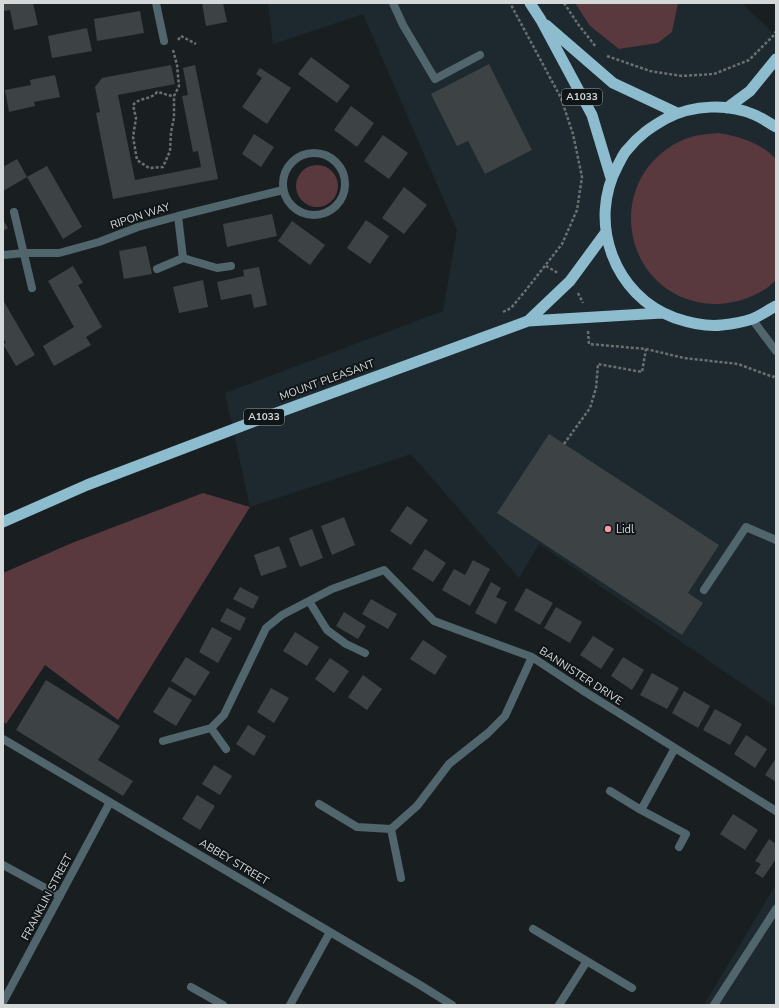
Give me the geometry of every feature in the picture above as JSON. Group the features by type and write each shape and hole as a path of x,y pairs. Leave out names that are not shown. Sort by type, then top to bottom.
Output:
{"highway":[{"name":"A1033","path":"530,3 541,20 592,115 611,178"},
{"name":"A1033","path":"541,20 613,83 677,113"},
{"path":"727,108 750,91 776,59"},
{"name":"A1033","path":"776,127 755,115 727,108 701,107 677,113 649,128 626,150 611,178 605,205 606,232 616,265 635,292 662,313 691,323 722,326 752,319 776,306"},
{"name":"A1033","path":"528,321 570,281 606,232"},
{"name":"A1033","path":"528,321 587,316 662,313"},
{"name":"MOUNT PLEASANT","path":"3,522 102,479 263,418 528,321"}],"street":[{"path":"156,3 164,41"},
{"path":"393,3 403,25 435,79 480,55"},
{"path":"311,153 321,154 331,158 339,165 344,174 346,184 344,194 339,203 332,210 322,215 312,216 293,208 287,200 283,190 283,180 286,170 292,162 301,156 311,153"},
{"name":"RIPON WAY","path":"3,255 24,253 59,253 99,242 138,227 283,190"},
{"path":"14,212 32,288"},
{"path":"178,216 183,258"},
{"path":"157,269 183,258 217,268 231,266"},
{"path":"752,319 776,351"},
{"path":"704,590 746,527 776,540"},
{"name":"BANNISTER DRIVE","path":"164,742 210,728 224,715 266,628 282,615 332,589 384,570 434,621 532,657 776,811"},
{"path":"309,601 327,630 346,644 365,653"},
{"path":"318,804 357,827 391,829 417,806 449,764 488,733 505,716 532,657"},
{"path":"210,728 226,750"},
{"name":"ABBEY STREET","path":"3,739 452,1005"},
{"path":"642,810 675,748"},
{"path":"610,791 686,834 679,847"},
{"name":"FRANKLIN STREET","path":"3,1002 110,802"},
{"path":"391,829 401,878"},
{"path":"3,866 60,896"},
{"path":"714,1005 776,909"},
{"path":"533,929 632,988"},
{"path":"290,1005 330,932"},
{"path":"560,1005 587,961"},
{"path":"191,987 223,1005"}],"path":[{"path":"497,316 511,308 562,244 577,210 582,177 573,134 561,98 510,3"},
{"path":"564,3 578,24 598,49"},
{"path":"603,55 650,71 682,76 714,74 749,60 774,35 776,31"},
{"path":"177,42 181,36 196,44"},
{"path":"173,49 178,65 178,86 174,96 174,118 170,132 170,150 163,167 149,168 137,160 133,137 136,118 133,105 137,101 154,96 157,92 168,96 174,96"},
{"path":"546,266 570,281 581,297 587,316 589,344 646,349 684,358 738,364 773,377 776,374"},
{"path":"564,444 590,408 596,388 598,364 642,372 646,349"}],"shaded area":[{"path":"268,3 575,3 590,26 619,49 658,43 672,32 678,4 742,3 776,36 776,159 772,155 774,282 776,280 776,707 539,544 519,578 411,454 250,507 225,393 443,311 457,230 363,14 273,44"},
{"path":"575,3 686,3 678,4 672,32 658,43 619,49 590,26"},
{"path":"718,133 749,141 770,153 776,159 776,280 763,291 755,295 730,303 713,304 682,297 657,281 641,259 632,233 632,206 640,179 658,156 685,139"},
{"path":"313,165 321,165 329,168 335,174 338,186 335,198 329,204 321,207 313,207 305,204 299,198 296,190 296,182 299,174 305,168"},
{"path":"203,493 250,507 118,720 45,665 6,724 3,721 3,573 72,543"},
{"path":"776,884 776,1005 704,1005"}],"building":[{"path":"3,3 33,3 38,25 14,30 10,10 3,11"},
{"path":"202,3 223,3 227,22 206,26"},
{"path":"140,11 144,33 97,41 94,19"},
{"path":"87,28 92,51 52,58 48,36"},
{"path":"311,57 350,86 337,103 298,74"},
{"path":"489,64 532,150 485,174 468,141 457,146 431,94"},
{"path":"171,65 175,84 118,95 135,180 201,167 198,151 193,152 182,96 188,95 183,68 195,65 218,179 113,199 96,113 100,112 95,87 102,78"},
{"path":"260,68 291,88 267,124 242,107 262,78 256,74"},
{"path":"55,75 60,97 34,102 35,106 9,112 5,90 31,85 30,80"},
{"path":"351,106 374,123 357,147 334,130"},
{"path":"254,134 274,147 261,167 242,154"},
{"path":"383,135 408,153 389,179 364,161"},
{"path":"17,159 27,177 3,191 3,167"},
{"path":"47,166 82,227 63,239 27,177"},
{"path":"404,187 427,205 404,234 382,218"},
{"path":"272,214 277,236 227,247 223,224"},
{"path":"3,220 8,228 3,231"},
{"path":"366,220 389,236 370,264 347,248"},
{"path":"292,221 325,245 310,265 278,241"},
{"path":"146,246 152,274 124,279 119,251"},
{"path":"73,266 83,283 78,285 102,327 86,337 91,345 54,366 43,346 74,327 48,281"},
{"path":"259,267 267,305 254,308 251,294 221,300 217,282 244,276 243,270"},
{"path":"203,280 208,307 179,313 173,287"},
{"path":"3,300 35,355 16,366 3,344 6,343 3,338"},
{"name":"Lidl","path":"549,434 719,545 688,593 703,603 682,635 497,513"},
{"path":"407,506 428,520 411,545 390,531"},
{"path":"344,517 355,545 332,555 321,526"},
{"path":"312,529 323,558 300,567 289,538"},
{"path":"279,546 287,567 261,576 254,555"},
{"path":"425,549 446,563 433,582 412,569"},
{"path":"473,560 490,569 470,606 442,590 454,569 465,575"},
{"path":"491,582 501,588 496,597 507,602 496,624 475,613"},
{"path":"240,587 259,597 253,609 233,599"},
{"path":"526,588 553,603 540,625 514,610"},
{"path":"371,599 397,614 388,629 362,614"},
{"path":"556,607 582,622 570,643 544,628"},
{"path":"227,608 246,618 240,631 220,621"},
{"path":"344,612 366,626 358,639 336,626"},
{"path":"212,627 232,638 218,663 199,652"},
{"path":"295,632 319,647 307,666 283,651"},
{"path":"593,636 614,649 601,669 580,655"},
{"path":"423,640 447,656 435,675 410,659"},
{"path":"186,657 210,672 195,696 171,681"},
{"path":"623,657 644,670 632,690 611,676"},
{"path":"330,658 349,671 334,693 315,679"},
{"path":"652,673 679,688 667,709 640,695"},
{"path":"363,675 382,689 367,710 348,697"},
{"path":"46,680 120,726 98,760 133,781 123,796 16,730"},
{"path":"169,687 192,700 176,726 153,712"},
{"path":"271,688 289,698 274,723 257,712"},
{"path":"684,691 710,706 698,728 672,713"},
{"path":"715,709 742,724 730,745 703,730"},
{"path":"248,725 266,736 254,756 236,744"},
{"path":"746,735 767,749 755,768 734,754"},
{"path":"776,758 776,782 765,775"},
{"path":"214,765 232,776 220,795 202,784"},
{"path":"197,795 215,806 200,830 182,819"},
{"path":"733,814 758,830 745,850 720,834"},
{"path":"769,839 776,844 776,859 763,878 755,873 761,864 755,861"}],"place":[{"name":"Lidl","path":"608,529"}]}
